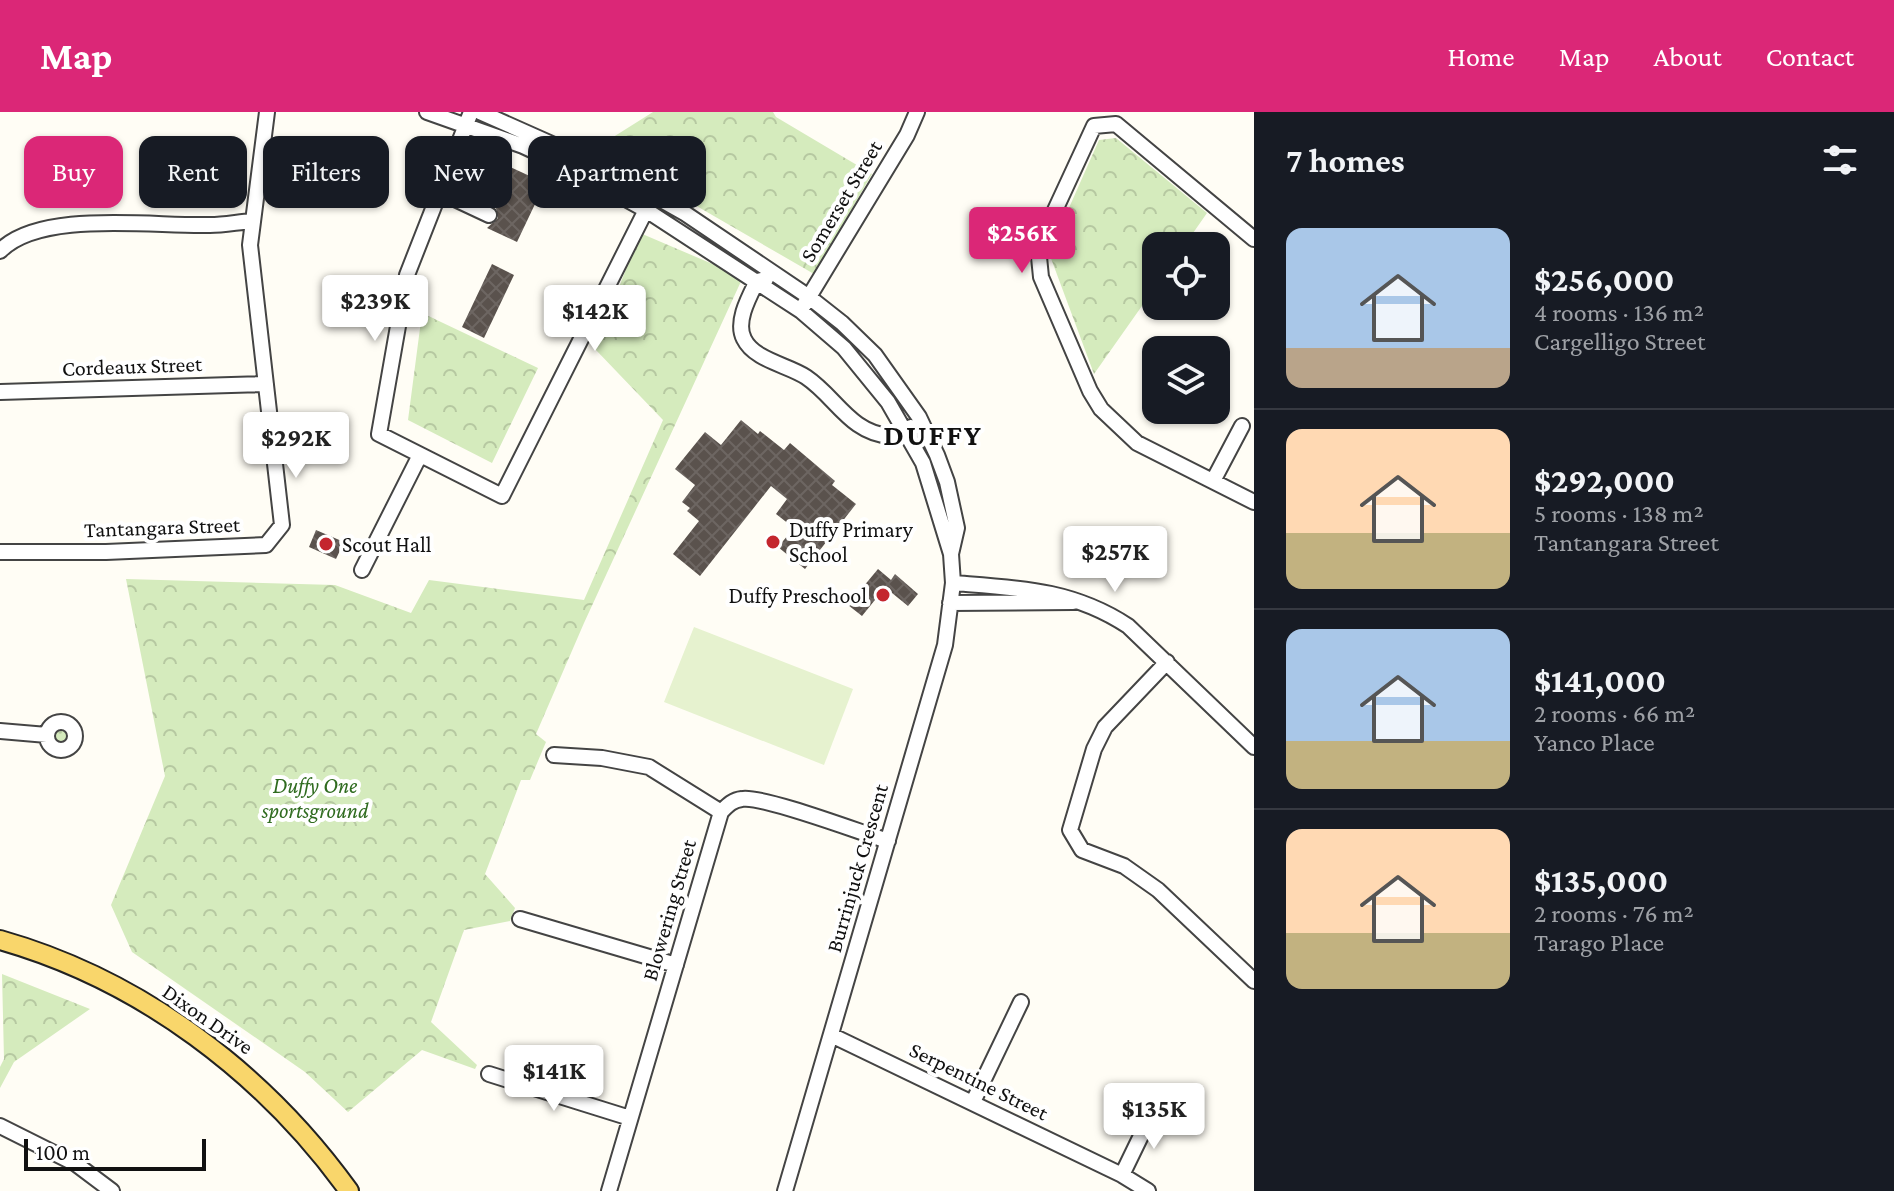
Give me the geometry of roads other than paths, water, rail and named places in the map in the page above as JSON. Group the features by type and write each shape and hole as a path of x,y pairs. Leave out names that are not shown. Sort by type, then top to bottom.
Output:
{"main road":[{"name":"Dixon Drive","path":"0,940 52,957 94,977 152,1007 197,1037 271,1099 305,1135 349,1191"}],"street":[{"name":"Tantangara Street","path":"0,552 106,552 266,545 282,525 250,245 267,112"},
{"name":"Burrinjuck Crescent","path":"427,112 468,119 564,165 646,210 801,311 844,348 888,402 923,463 951,554 953,583 945,645 785,1191"},
{"name":"Burrinjuck Crescent","path":"480,112 536,136"},
{"name":"Somerset Street","path":"801,311 907,135 917,112"},
{"path":"1254,239 1116,124 1094,126 1038,247 1041,277 1090,391 1101,409 1137,443 1254,502"},
{"path":"434,208 407,275 379,434 502,496 646,210"},
{"path":"474,208 489,215"},
{"name":"Burrinjuck Crescent","path":"677,208 809,297 875,355 919,417 937,455 947,482 957,528 951,554"},
{"path":"0,251 31,232 72,224 209,225 252,221"},
{"path":"778,275 757,281 742,318 742,337 751,349 810,380 855,424 874,434 897,436 906,433 919,417"},
{"name":"Cordeaux Street","path":"0,392 266,384"},
{"path":"1213,481 1242,426"},
{"path":"362,570 420,455"},
{"path":"953,583 1050,592 1106,611 1128,626 1254,745"},
{"path":"950,603 1082,602"},
{"path":"1167,662 1105,727 1094,749 1070,830 1082,850 1124,866 1158,890 1254,981"},
{"path":"0,731 47,735"},
{"path":"554,755 602,758 649,767 721,812 731,802 745,798 888,841"},
{"name":"Blowering Street","path":"609,1191 721,812"},
{"path":"520,919 676,965"},
{"path":"973,1102 1021,1002"},
{"name":"Serpentine Street","path":"831,1035 1122,1175 1148,1191"},
{"path":"489,1074 630,1118"},
{"path":"1122,1175 1153,1111"},
{"path":"0,1126 76,1164 112,1191"}],"place":[{"name":"Duffy Primary School","path":"773,542"},
{"name":"Scout Hall","path":"326,544"},
{"name":"Duffy Preschool","path":"883,595"}],"district":[{"name":"DUFFY","path":"933,434"}],"park label":[{"name":"Duffy One sportsground","path":"315,798"}]}
